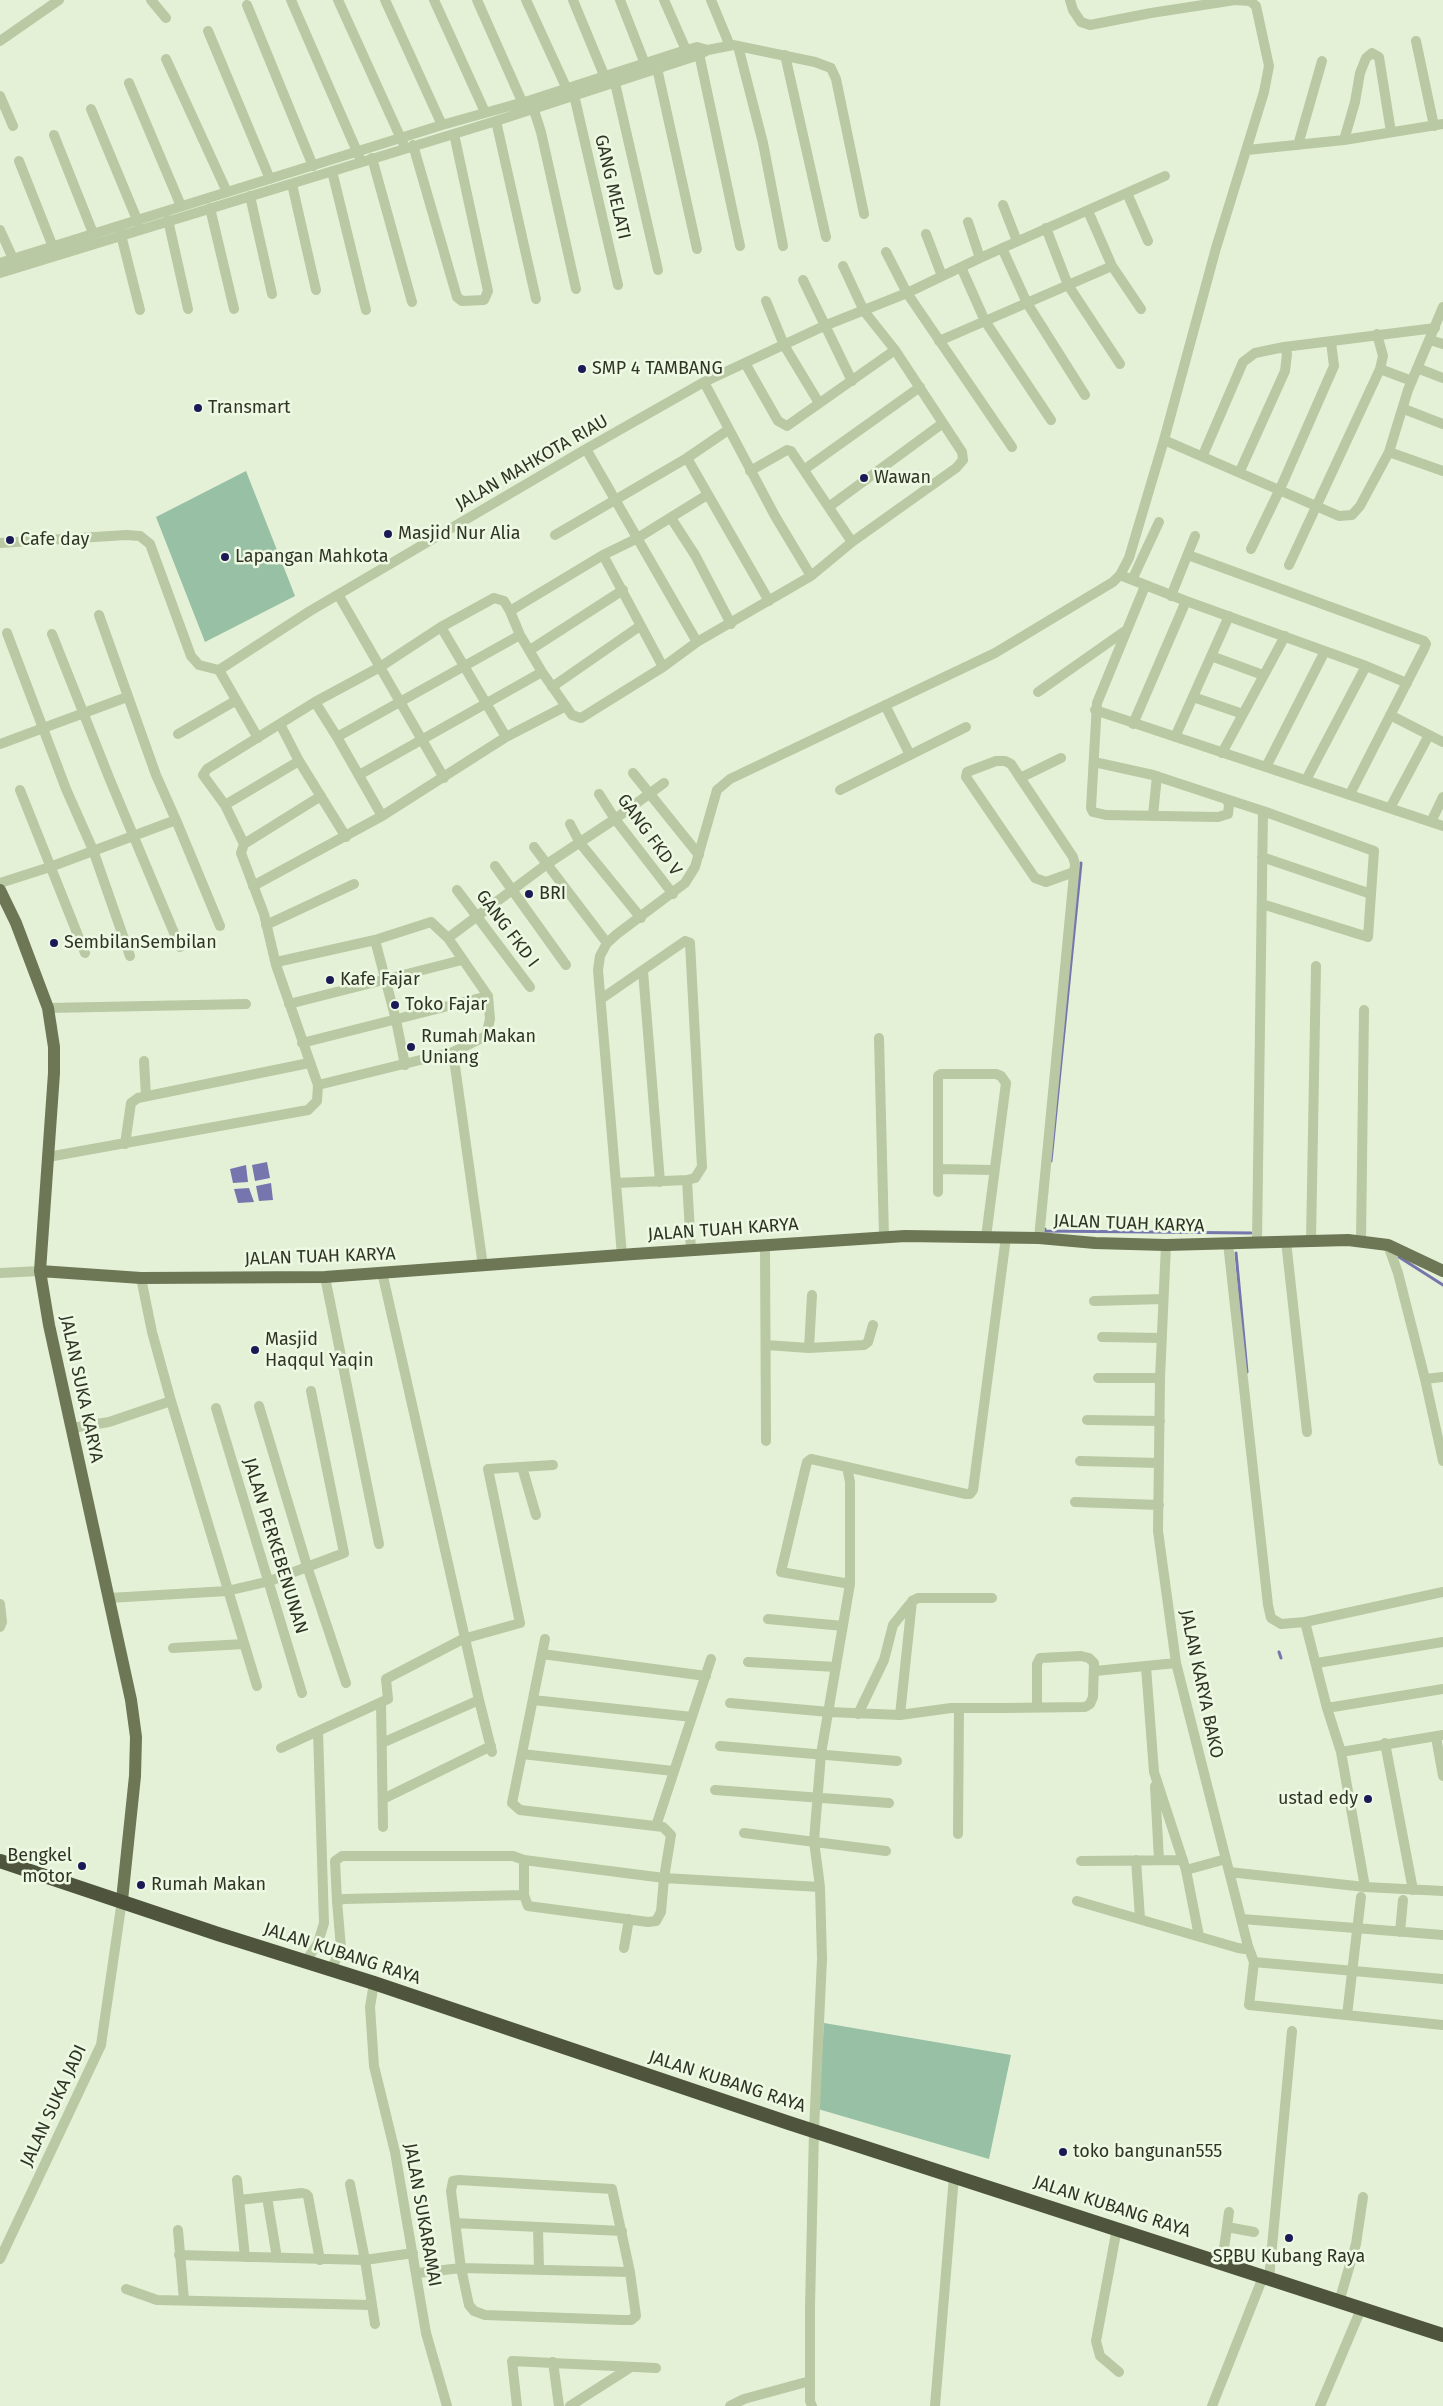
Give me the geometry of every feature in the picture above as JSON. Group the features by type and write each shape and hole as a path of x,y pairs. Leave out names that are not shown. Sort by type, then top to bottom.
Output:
{"highway":[{"name":"JALAN KUBANG RAYA","path":"0,1861 332,1968 814,2130 1443,2335"}],"main road":[{"name":"JALAN SUKA KARYA","path":"0,890 22,940 48,1008 54,1047 54,1072 40,1271 49,1325 131,1700 136,1737 132,1814 122,1900"},
{"name":"JALAN TUAH KARYA","path":"40,1271 141,1278 325,1277 884,1237 1006,1237 1095,1243 1166,1245 1286,1241 1361,1242 1388,1245 1443,1271"}],"street":[{"path":"0,41 59,0"},
{"path":"151,0 166,18"},
{"path":"291,0 358,151 360,162"},
{"path":"338,0 406,144 457,297 462,301 484,300 488,291 454,134"},
{"path":"385,0 442,125"},
{"path":"434,0 485,112"},
{"path":"477,0 541,132 576,289"},
{"path":"526,0 566,87"},
{"path":"573,0 604,75"},
{"path":"620,0 650,67 697,249"},
{"path":"664,0 686,50"},
{"path":"712,0 734,46 762,144 784,246"},
{"path":"622,1255 600,999 598,970 600,956 607,943 685,884 695,867 717,790 730,779 995,653 1084,601 1120,575 1129,558 1164,440 1216,248 1264,92 1269,66 1256,6 1250,1 1235,0 1090,25 1081,22 1073,10 1070,0"},
{"path":"247,5 314,166"},
{"path":"208,31 270,179"},
{"path":"1247,150 1344,140 1439,125 1416,41"},
{"path":"0,263 15,263 162,219 210,208 292,184 372,158 406,144 442,125 485,112 574,95 615,83 686,50 698,51 734,46 785,55 815,62 830,68 836,79 864,214"},
{"path":"0,273 15,263 93,233 120,231 138,222 162,219 181,206 358,151 454,134 496,121 566,87 604,75 650,67 698,51"},
{"path":"698,51 740,246"},
{"path":"1344,140 1356,102 1360,73 1366,58 1372,53 1379,57 1392,132"},
{"path":"785,55 826,237"},
{"path":"166,59 227,192"},
{"path":"1298,145 1322,61"},
{"path":"129,83 181,206"},
{"path":"615,83 658,270"},
{"name":"GANG MELATI","path":"574,95 618,285"},
{"path":"0,96 13,126"},
{"path":"91,109 138,222"},
{"path":"496,121 536,299"},
{"path":"54,135 93,233"},
{"path":"372,158 412,302"},
{"path":"19,161 53,247"},
{"path":"332,171 366,310"},
{"name":"JALAN MAHKOTA RIAU","path":"219,670 310,611 704,382 824,326 907,293 1017,241 1165,176"},
{"path":"292,184 316,290"},
{"path":"1128,193 1148,241"},
{"path":"250,196 272,294"},
{"path":"1003,205 1017,241"},
{"path":"210,208 234,308"},
{"path":"1088,211 1112,266 1141,309"},
{"path":"162,219 188,309"},
{"path":"968,222 980,258"},
{"path":"1046,228 1068,285 1120,364"},
{"path":"0,230 15,263"},
{"path":"120,231 140,310"},
{"path":"926,234 942,276"},
{"path":"1002,248 1027,303 1085,394"},
{"path":"886,252 907,293 1012,448"},
{"path":"244,844 225,805 203,775 204,772 314,702 380,667 494,598 504,602 510,611 520,636 572,715 582,718 663,667 697,642 811,576 852,542 956,468 963,460 962,452 895,350 864,311 843,266"},
{"path":"939,341 1112,266"},
{"path":"961,267 985,321 1052,420"},
{"path":"803,280 852,381"},
{"path":"766,301 784,345 819,403"},
{"path":"1164,440 1240,471 1339,516 1352,515 1360,506 1390,452 1412,381 1443,307"},
{"path":"1203,455 1243,362 1255,353 1284,346 1331,342 1377,334 1435,328"},
{"path":"1289,565 1380,370 1383,356 1377,334"},
{"path":"1430,340 1443,344"},
{"path":"1251,548 1280,489 1334,366 1331,342"},
{"path":"1240,471 1285,371 1287,354 1284,346"},
{"path":"745,363 783,425 787,426 895,350"},
{"path":"1417,368 1443,378"},
{"path":"1380,370 1412,381"},
{"path":"704,382 750,471 811,576"},
{"path":"804,469 920,387"},
{"path":"1404,409 1443,424"},
{"path":"830,506 943,422"},
{"path":"555,535 686,458 728,430"},
{"path":"586,449 636,539 697,642"},
{"path":"750,471 787,450 791,451 830,506 852,542"},
{"path":"1390,452 1443,471"},
{"path":"686,458 706,496 769,601"},
{"path":"510,611 603,555 636,539 706,496"},
{"path":"671,518 694,555 731,624"},
{"path":"1132,580 1159,522"},
{"path":"0,543 126,535 140,536 150,544 191,656 199,665 219,670 258,738"},
{"path":"1172,596 1195,536"},
{"path":"1188,554 1424,641 1426,644 1424,649 1350,794"},
{"path":"603,555 663,667"},
{"path":"1120,575 1172,596 1325,650 1407,683"},
{"path":"1145,586 1099,695 1095,710 1094,762 1090,803 1093,812 1106,815 1223,817 1228,814 1229,804 1226,799"},
{"path":"530,650 623,590"},
{"path":"338,596 444,778"},
{"path":"1134,724 1186,601"},
{"path":"100,615 156,775 220,926"},
{"path":"1175,737 1229,616"},
{"path":"552,687 640,626"},
{"path":"442,628 463,668 506,737"},
{"path":"1038,692 1126,630"},
{"path":"7,633 92,850 130,956"},
{"path":"52,634 180,947"},
{"path":"337,736 520,636"},
{"path":"1222,753 1285,636"},
{"path":"1266,767 1325,650"},
{"path":"1211,656 1263,675"},
{"path":"1306,780 1366,666"},
{"path":"360,775 542,672"},
{"path":"0,744 127,696"},
{"path":"1193,697 1243,714"},
{"path":"178,734 236,701"},
{"path":"314,702 337,736 382,816"},
{"path":"886,705 910,756"},
{"path":"253,886 346,837 444,778 506,737 566,706"},
{"path":"1095,710 1443,826"},
{"path":"1390,715 1443,742"},
{"path":"280,724 299,761 346,837"},
{"path":"840,790 966,727"},
{"path":"1390,808 1429,735"},
{"path":"1020,778 1061,758"},
{"path":"225,805 299,761"},
{"path":"1039,1238 1074,872 1073,857 1011,764 1005,761 996,761 967,772 966,777 1035,878 1046,882 1074,872"},
{"path":"1094,762 1157,776 1373,849 1368,937 1262,904"},
{"path":"634,773 699,855"},
{"path":"1154,816 1157,776"},
{"path":"448,938 547,864 664,784"},
{"path":"20,790 85,952"},
{"name":"GANG FKD V","path":"599,794 615,819 673,894"},
{"path":"48,1157 308,1110 317,1100 318,1085 276,965 266,925 241,853 244,844 321,796"},
{"path":"1431,822 1443,798"},
{"path":"1257,1242 1263,811"},
{"path":"0,883 134,837 176,820"},
{"path":"570,824 580,843 641,918"},
{"path":"534,847 607,943"},
{"path":"1262,857 1371,894"},
{"path":"495,866 511,891 566,965"},
{"path":"266,925 354,884"},
{"name":"GANG FKD I","path":"457,890 530,987"},
{"path":"276,965 281,961 375,940 431,922 448,938 488,996 490,1019 486,1036 453,1052 318,1085"},
{"path":"375,940 396,1020 405,1065"},
{"path":"600,999 685,941 690,943 702,1167 695,1178 687,1180 616,1183"},
{"path":"289,1004 462,960"},
{"path":"1311,1241 1316,966"},
{"path":"643,971 660,1182"},
{"path":"302,1043 488,996"},
{"path":"48,1008 246,1004"},
{"path":"1361,1242 1364,1010"},
{"path":"879,1038 884,1237"},
{"path":"453,1052 483,1266"},
{"path":"144,1061 146,1096"},
{"path":"125,1144 131,1103 138,1098 309,1062"},
{"path":"938,1192 938,1076 941,1074 996,1074 1005,1079 1006,1083 986,1237"},
{"path":"938,1169 994,1170"},
{"path":"687,1180 691,1250"},
{"path":"850,1584 781,1572 807,1462 811,1459 847,1466 966,1494 970,1494 974,1490 1006,1237"},
{"path":"1286,1241 1307,1432"},
{"path":"1228,1243 1271,1618 1281,1624 1305,1622 1443,1592"},
{"path":"765,1245 766,1441"},
{"name":"JALAN KARYA BAKO","path":"1166,1245 1160,1378 1158,1531 1176,1663 1248,1946 1254,1962"},
{"path":"1388,1245 1398,1273 1440,1431 1443,1461"},
{"name":"JALAN TUAH KARYA","path":"0,1273 40,1271"},
{"path":"382,1272 463,1639 492,1749 383,1799"},
{"path":"325,1277 379,1544"},
{"path":"141,1278 152,1332 171,1401 257,1686"},
{"path":"810,1348 812,1295"},
{"path":"1094,1301 1163,1300"},
{"path":"766,1345 810,1348 864,1345 868,1342 873,1326"},
{"path":"1102,1337 1162,1338"},
{"path":"1425,1379 1443,1377"},
{"path":"1098,1378 1160,1378"},
{"path":"109,1598 227,1591 270,1581 344,1553 311,1391"},
{"path":"72,1428 108,1422 171,1401"},
{"path":"260,1406 307,1566 346,1684"},
{"name":"JALAN PERKEBENUNAN","path":"216,1408 270,1581 302,1693"},
{"path":"1087,1420 1160,1421"},
{"path":"1080,1462 1158,1464"},
{"path":"280,1748 388,1699 386,1679 463,1639 520,1623 488,1469 553,1465"},
{"path":"812,2406 810,2381 814,2130 822,1959 820,1887 814,1841 821,1754 850,1584 850,1482 847,1466"},
{"path":"522,1467 536,1515"},
{"path":"1075,1502 1159,1505"},
{"path":"858,1714 884,1660 893,1625 914,1599 992,1598"},
{"path":"0,1604 2,1622 0,1627"},
{"path":"900,1715 910,1604"},
{"path":"768,1619 843,1626"},
{"path":"1305,1622 1327,1708 1341,1752 1363,1892 1347,2015"},
{"path":"524,1860 524,1895 528,1906 656,1921 660,1912 671,1835 663,1827 515,1808 511,1799 546,1639"},
{"path":"1317,1663 1443,1642"},
{"path":"173,1648 244,1644"},
{"path":"542,1654 706,1676"},
{"path":"730,1704 858,1714 900,1715 958,1708 1037,1708 1088,1706 1093,1697 1094,1663 1088,1658 1071,1656 1040,1658 1036,1664 1037,1708"},
{"path":"656,1826 711,1659"},
{"path":"748,1662 836,1667"},
{"path":"1095,1671 1176,1663"},
{"path":"1146,1667 1159,1860"},
{"path":"1327,1708 1443,1689"},
{"path":"382,1743 479,1700"},
{"path":"533,1700 692,1717"},
{"path":"381,1702 383,1827"},
{"path":"958,1708 958,1834"},
{"path":"306,1961 318,1943 324,1923 318,1731"},
{"path":"1341,1752 1385,1743 1440,1736 1443,1776"},
{"path":"1385,1743 1414,1890"},
{"path":"720,1746 897,1761"},
{"path":"522,1754 674,1771"},
{"path":"1154,1772 1184,1865 1199,1936"},
{"path":"715,1790 818,1796 890,1803"},
{"path":"744,1833 886,1851"},
{"path":"332,1968 341,1948 335,1861 342,1856 513,1856 524,1860 664,1878 820,1887"},
{"path":"1081,1861 1159,1860 1184,1865 1226,1859"},
{"path":"1136,1860 1140,1918"},
{"path":"1229,1872 1363,1892 1443,1891"},
{"path":"337,1901 344,1899 524,1895"},
{"name":"JALAN SUKA JADI","path":"0,2259 5,2238 101,2045 122,1900"},
{"path":"1400,1932 1403,1900"},
{"path":"1077,1901 1238,1948 1245,1949 1248,1946"},
{"path":"624,1948 628,1919"},
{"path":"1242,1919 1443,1934"},
{"path":"1443,1979 1254,1962 1249,2005 1443,2025"},
{"name":"JALAN SUKARAMAI","path":"374,1982 370,2007 374,2066 395,2152 418,2273 426,2333 447,2406"},
{"path":"1212,2406 1266,2278 1292,2031"},
{"path":"935,2406 954,2176"},
{"path":"237,2180 245,2257"},
{"path":"453,2181 612,2189 622,2231 636,2316 631,2320 484,2315 474,2311 469,2305 461,2268 455,2223 451,2191 453,2181"},
{"path":"350,2184 365,2260 374,2324"},
{"path":"239,2200 302,2193 308,2196 320,2260"},
{"path":"267,2197 277,2258"},
{"path":"1339,2302 1356,2244 1363,2197"},
{"path":"1222,2263 1229,2212"},
{"path":"455,2223 622,2231"},
{"path":"538,2227 538,2270"},
{"path":"1227,2227 1254,2232"},
{"path":"1117,2228 1096,2341 1100,2356 1119,2372"},
{"path":"178,2230 184,2300"},
{"path":"179,2255 365,2260 413,2253"},
{"path":"418,2273 461,2268 630,2272"},
{"path":"126,2289 157,2300 372,2305"},
{"path":"1320,2406 1361,2309"},
{"path":"516,2406 512,2361 656,2368"},
{"path":"553,2362 559,2406"},
{"path":"570,2406 630,2367"},
{"path":"730,2406 744,2399 810,2381"}],"green space":[{"name":"Lapangan Mahkota","path":"246,471 295,596 205,642 156,517"},
{"path":"824,2023 1011,2055 989,2159 818,2109"}],"water":[{"path":"267,1162 270,1178 255,1181 252,1165"},
{"path":"246,1165 248,1182 233,1183 230,1169"},
{"path":"271,1183 273,1200 259,1201 256,1186"},
{"path":"249,1188 254,1202 238,1203 234,1189"}],"waterway":[{"path":"1051,1161 1081,863"},
{"path":"1045,1229 1044,1231 1251,1233"},
{"path":"1236,1253 1247,1372"},
{"path":"1399,1257 1443,1285"},
{"path":"1279,1652 1281,1658"}],"place":[{"name":"SMP 4 TAMBANG","path":"582,369"},
{"name":"Transmart","path":"198,408"},
{"name":"Wawan","path":"864,478"},
{"name":"Masjid Nur Alia","path":"388,534"},
{"name":"Cafe day","path":"10,540"},
{"name":"Lapangan Mahkota","path":"225,557"},
{"name":"BRI","path":"529,894"},
{"name":"SembilanSembilan","path":"54,943"},
{"name":"Kafe Fajar","path":"330,980"},
{"name":"Toko Fajar","path":"395,1005"},
{"name":"Rumah Makan Uniang","path":"411,1047"},
{"name":"Masjid Haqqul Yaqin","path":"255,1350"},
{"name":"ustad edy","path":"1368,1799"},
{"name":"Bengkel motor","path":"82,1866"},
{"name":"Rumah Makan","path":"141,1885"},
{"name":"toko bangunan555","path":"1063,2152"},
{"name":"SPBU Kubang Raya","path":"1289,2238"}]}
